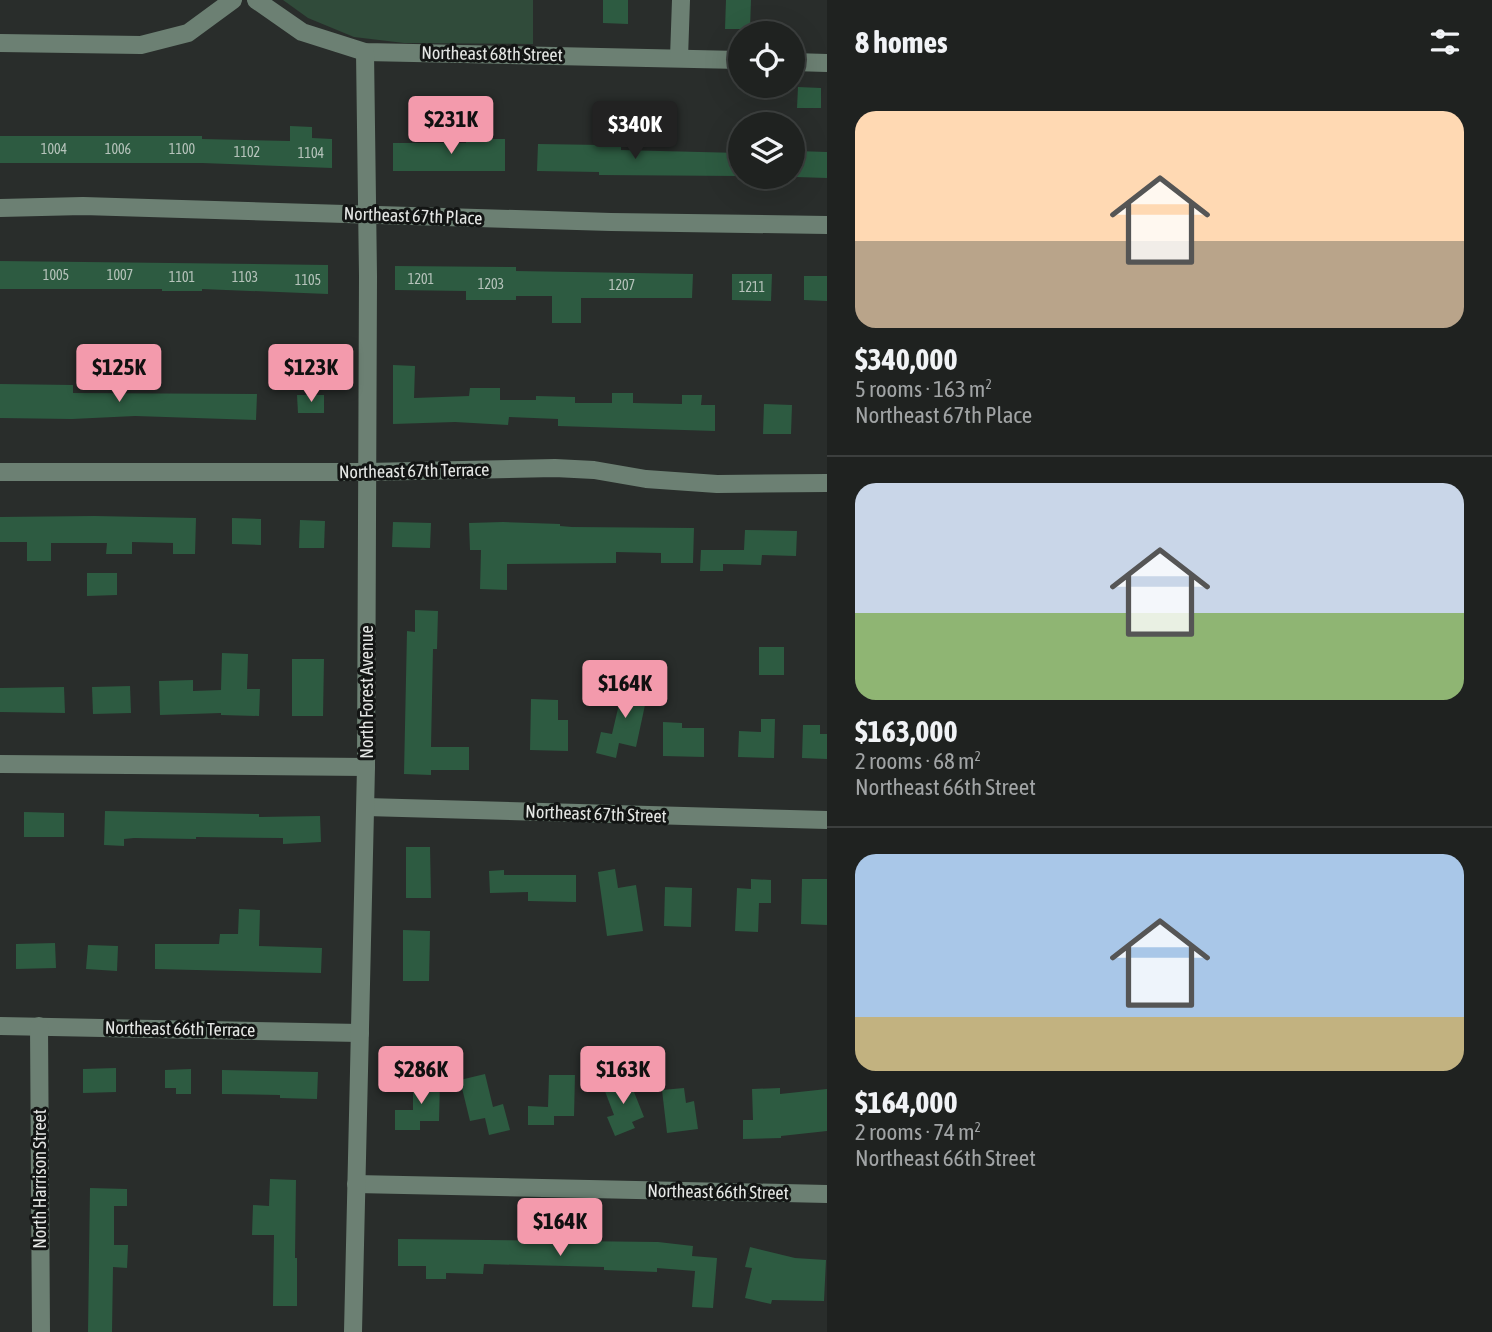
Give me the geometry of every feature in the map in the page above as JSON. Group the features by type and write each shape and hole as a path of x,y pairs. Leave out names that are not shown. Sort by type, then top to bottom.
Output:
{"street":[{"path":"0,43 141,45 188,33 233,0"},
{"name":"Northeast 68th Street","path":"256,0 302,32 365,51 728,60"},
{"path":"679,58 681,0"},
{"name":"North Forest Avenue","path":"353,1332 366,807 365,51"},
{"path":"805,62 827,63"},
{"name":"Northeast 67th Place","path":"0,208 83,206 611,222 827,225"},
{"name":"Northeast 67th Terrace","path":"0,472 367,472 555,468 717,484 827,483"},
{"path":"0,764 366,767"},
{"name":"Northeast 67th Street","path":"366,807 827,820"},
{"name":"Northeast 66th Terrace","path":"0,1026 360,1032"},
{"name":"North Harrison Street","path":"39,1026 41,1332"},
{"name":"Northeast 66th Street","path":"356,1184 827,1194"}],"green space":[{"path":"283,0 533,0 533,44 404,43 354,37 308,18"}],"building":[{"path":"603,0 628,0 628,24 603,23"},
{"path":"726,0 751,0 750,21 728,21 728,29 725,29"},
{"path":"805,87 821,88 821,108 797,108 797,98 805,98"},
{"path":"290,126 312,127 312,138 332,139 332,168 202,163 0,163 0,136 202,136 202,139 290,141"},
{"path":"466,139 505,139 505,171 393,171 393,143 466,143"},
{"path":"602,142 621,142 621,150 728,153 728,176 599,175 599,172 537,171 538,144 602,145"},
{"path":"805,151 827,152 827,178 805,177"},
{"path":"0,261 328,265 328,294 202,289 0,289"},
{"path":"395,266 516,267 516,271 693,274 692,298 581,298 581,323 552,323 552,296 516,296 516,300 466,300 466,291 395,290"},
{"path":"732,274 772,274 771,301 732,300"},
{"path":"804,276 827,276 827,301 804,300"},
{"path":"393,365 415,366 414,398 469,396 470,388 500,388 500,400 536,400 536,396 575,397 575,403 612,403 612,393 633,393 633,403 682,404 682,395 702,395 701,405 715,405 715,431 558,426 558,419 509,417 508,425 455,422 393,424"},
{"path":"0,384 73,385 73,393 257,394 256,420 135,416 0,418"},
{"path":"297,395 324,395 324,413 298,413"},
{"path":"764,404 792,405 791,434 763,434"},
{"path":"0,517 196,518 195,554 173,554 173,543 132,542 132,554 106,554 107,543 51,543 51,561 27,561 27,542 0,542"},
{"path":"232,518 261,519 261,545 232,544"},
{"path":"300,520 325,521 324,548 299,548"},
{"path":"393,522 431,523 430,548 392,547"},
{"path":"469,523 560,524 572,527 694,528 693,563 661,563 661,553 616,552 616,563 507,564 507,590 480,589 481,550 470,550"},
{"path":"745,530 797,531 796,556 762,555 761,565 723,564 723,571 700,571 701,550 744,550"},
{"path":"87,573 117,573 117,595 87,596"},
{"path":"415,610 438,611 437,649 433,649 431,747 469,747 469,770 431,770 431,775 404,774 407,631 415,632"},
{"path":"759,647 784,647 784,675 759,675"},
{"path":"222,653 248,654 247,689 260,689 259,716 221,713 160,715 159,681 193,680 193,691 221,690"},
{"path":"292,659 324,659 323,716 292,716"},
{"path":"631,674 647,679 640,704 645,705 636,747 619,743 616,758 596,753 601,732 612,734 620,700 623,701"},
{"path":"130,686 131,713 93,714 92,687"},
{"path":"64,687 65,713 0,712 0,688"},
{"path":"531,699 558,700 558,720 568,720 568,751 530,750"},
{"path":"761,719 775,719 774,758 738,757 739,731 761,732"},
{"path":"663,722 682,723 682,728 704,728 704,757 663,756"},
{"path":"803,725 820,725 820,734 827,734 827,759 802,758"},
{"path":"105,811 259,814 259,817 320,816 321,842 283,844 283,838 196,837 134,838 124,839 124,846 104,845"},
{"path":"24,812 64,813 64,837 24,837"},
{"path":"406,847 430,847 431,898 406,898"},
{"path":"615,869 618,888 636,885 643,931 607,936 598,872"},
{"path":"504,870 504,875 576,875 576,902 528,901 528,892 490,893 489,871"},
{"path":"751,879 771,880 771,903 759,903 758,932 735,931 737,888 751,889"},
{"path":"802,879 827,879 827,925 801,924"},
{"path":"665,887 692,888 691,927 664,926"},
{"path":"239,909 260,910 259,946 322,948 321,973 155,969 155,944 219,944 220,934 238,934"},
{"path":"403,930 430,931 429,981 403,981"},
{"path":"55,943 56,968 16,969 16,944"},
{"path":"88,945 118,946 117,971 86,969"},
{"path":"116,1068 116,1092 83,1093 83,1069"},
{"path":"191,1069 191,1094 176,1094 176,1088 165,1088 165,1070"},
{"path":"222,1070 318,1072 317,1099 222,1094"},
{"path":"485,1074 493,1107 503,1104 510,1130 489,1135 485,1118 470,1121 460,1080"},
{"path":"549,1075 575,1075 574,1116 554,1116 554,1125 528,1125 528,1106 548,1107"},
{"path":"628,1077 644,1117 632,1122 635,1128 615,1136 607,1117 614,1115 603,1086"},
{"path":"413,1080 440,1080 439,1121 420,1121 420,1130 395,1130 395,1110 413,1110"},
{"path":"684,1088 686,1103 694,1101 698,1129 667,1133 662,1090"},
{"path":"780,1088 780,1094 827,1089 827,1131 781,1138 743,1139 743,1120 753,1120 752,1089"},
{"path":"270,1179 296,1180 297,1306 273,1306 274,1235 252,1235 253,1205 269,1206"},
{"path":"90,1188 127,1189 127,1206 114,1206 114,1245 128,1245 127,1268 113,1267 112,1332 88,1332"},
{"path":"398,1239 658,1242 693,1246 692,1256 717,1258 713,1308 692,1307 695,1271 657,1268 657,1272 604,1270 604,1267 484,1264 483,1274 446,1273 446,1279 426,1279 426,1266 398,1266"},
{"path":"750,1247 795,1258 826,1260 824,1301 772,1300 771,1304 745,1298 752,1268 745,1267"}]}
